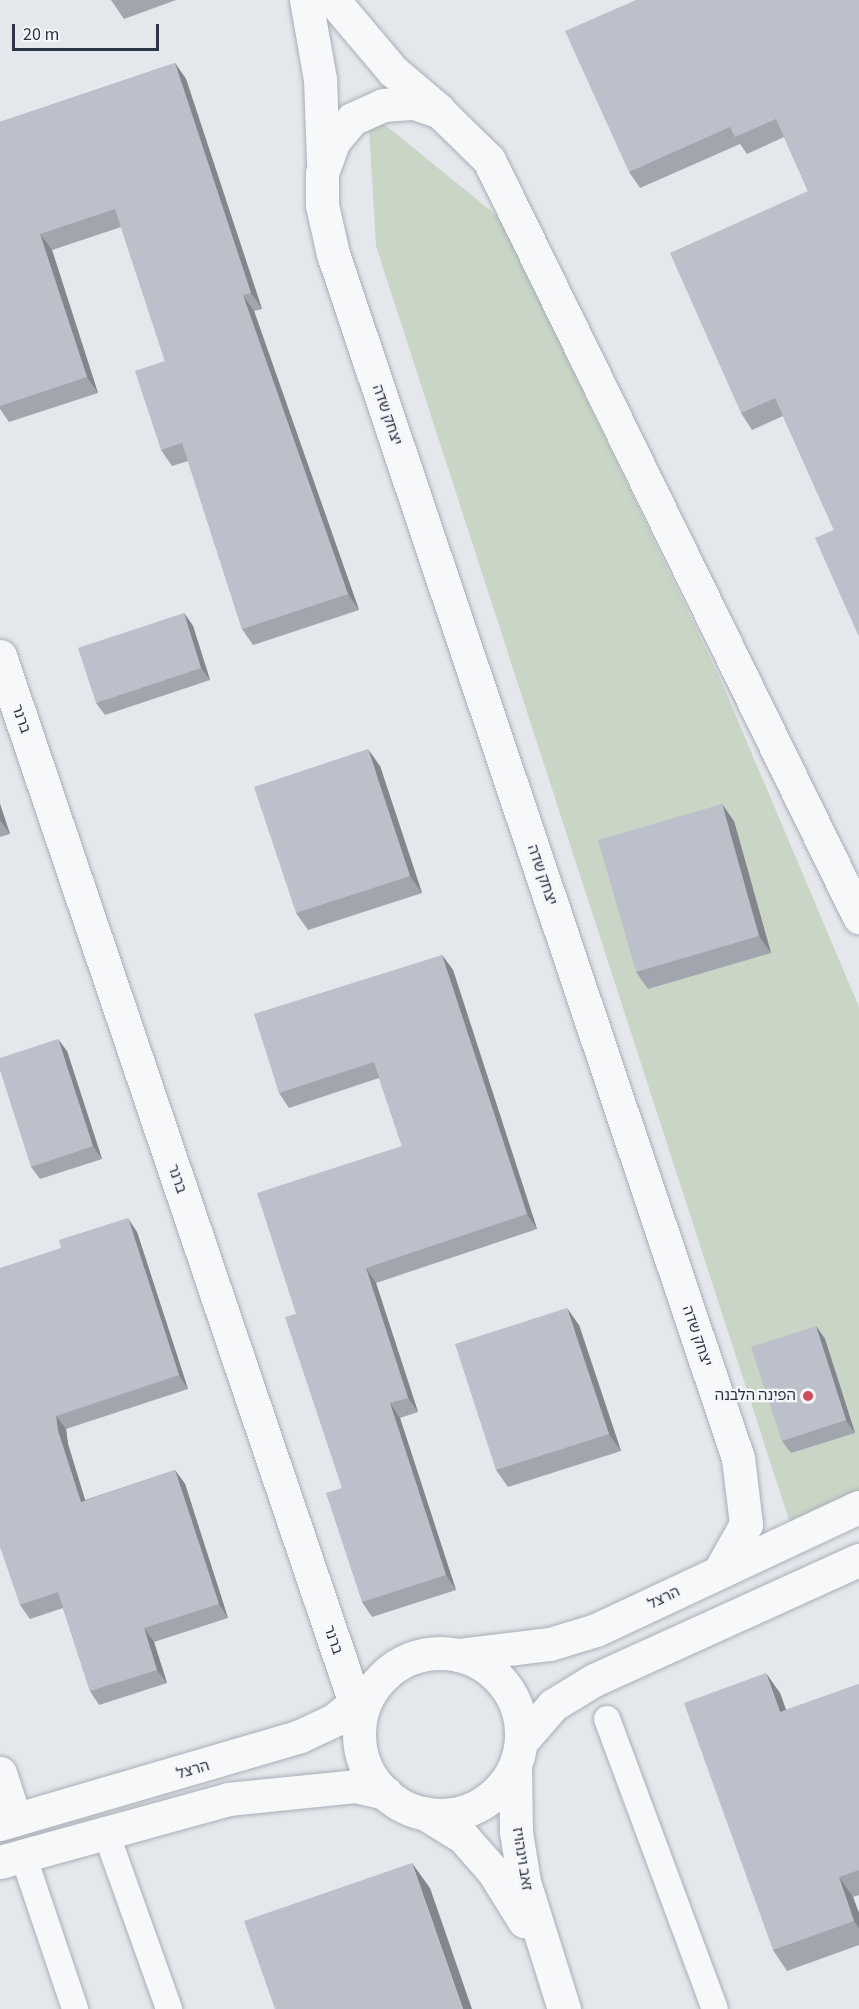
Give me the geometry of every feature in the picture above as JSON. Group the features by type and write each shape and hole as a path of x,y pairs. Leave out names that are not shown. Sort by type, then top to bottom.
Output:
{"street":[{"name":"יצחק שדה","path":"306,0 320,78 322,205 333,254 738,1458 746,1524 719,1572"},
{"name":"יצחק שדה","path":"333,0 393,70 441,112 489,160 859,916"},
{"name":"יצחק שדה","path":"322,173 333,142 352,119 383,105 414,103 441,112"},
{"name":"ברנר","path":"0,656 364,1695"},
{"name":"הרצל","path":"459,1655 550,1644 596,1630 859,1507"},
{"path":"11,1858 105,1830 275,1791 355,1786 386,1793 424,1813 459,1813 482,1804 553,1705 594,1680 859,1560"},
{"path":"386,1793 364,1763 360,1740 364,1695 393,1668 417,1656 459,1655 493,1672 510,1692 518,1754"},
{"name":"הרצל","path":"8,1822 300,1736 364,1695"},
{"name":"זאב וינהויז","path":"518,1754 516,1832 542,1950 564,2009"},
{"path":"0,1773 8,1822"},
{"name":"זאב וינהויז","path":"424,1813 463,1838 493,1871 542,1950"}],"lane":[{"path":"607,1719 715,2009"},
{"path":"105,1830 169,2009"},
{"path":"11,1858 75,2009"}],"green space":[{"path":"368,111 501,219 722,683 859,1007 859,1492 790,1523 376,246"}],"building":[{"path":"636,0 859,0 859,637 815,538 834,530 775,398 741,413 670,253 808,191 776,119 735,137 730,127 629,172 565,31"},
{"path":"175,63 251,293 243,295 348,594 242,629 182,443 161,450 135,371 165,361 115,209 40,234 87,377 0,406 0,122"},
{"path":"184,613 201,668 96,703 78,648"},
{"path":"368,749 410,876 296,913 254,787"},
{"path":"722,804 759,936 636,972 598,840"},
{"path":"442,955 527,1214 366,1268 408,1398 390,1403 446,1575 362,1602 326,1493 342,1488 285,1317 296,1314 257,1193 402,1146 374,1062 279,1093 254,1014"},
{"path":"58,1039 93,1146 31,1167 0,1070 0,1058"},
{"path":"128,1218 179,1375 56,1416 58,1431 81,1502 175,1470 219,1604 144,1628 157,1670 90,1691 58,1592 20,1605 0,1547 0,1268 61,1248 59,1240"},
{"path":"567,1308 609,1434 496,1470 455,1344"},
{"name":"הפינה הלבנה","path":"816,1326 846,1420 782,1441 751,1347"},
{"path":"766,1673 780,1712 859,1684 859,1870 839,1877 854,1921 773,1950 684,1703"},
{"path":"412,1863 463,2009 275,2009 244,1921"}],"place":[{"name":"הפינה הלבנה","path":"808,1396"}]}
